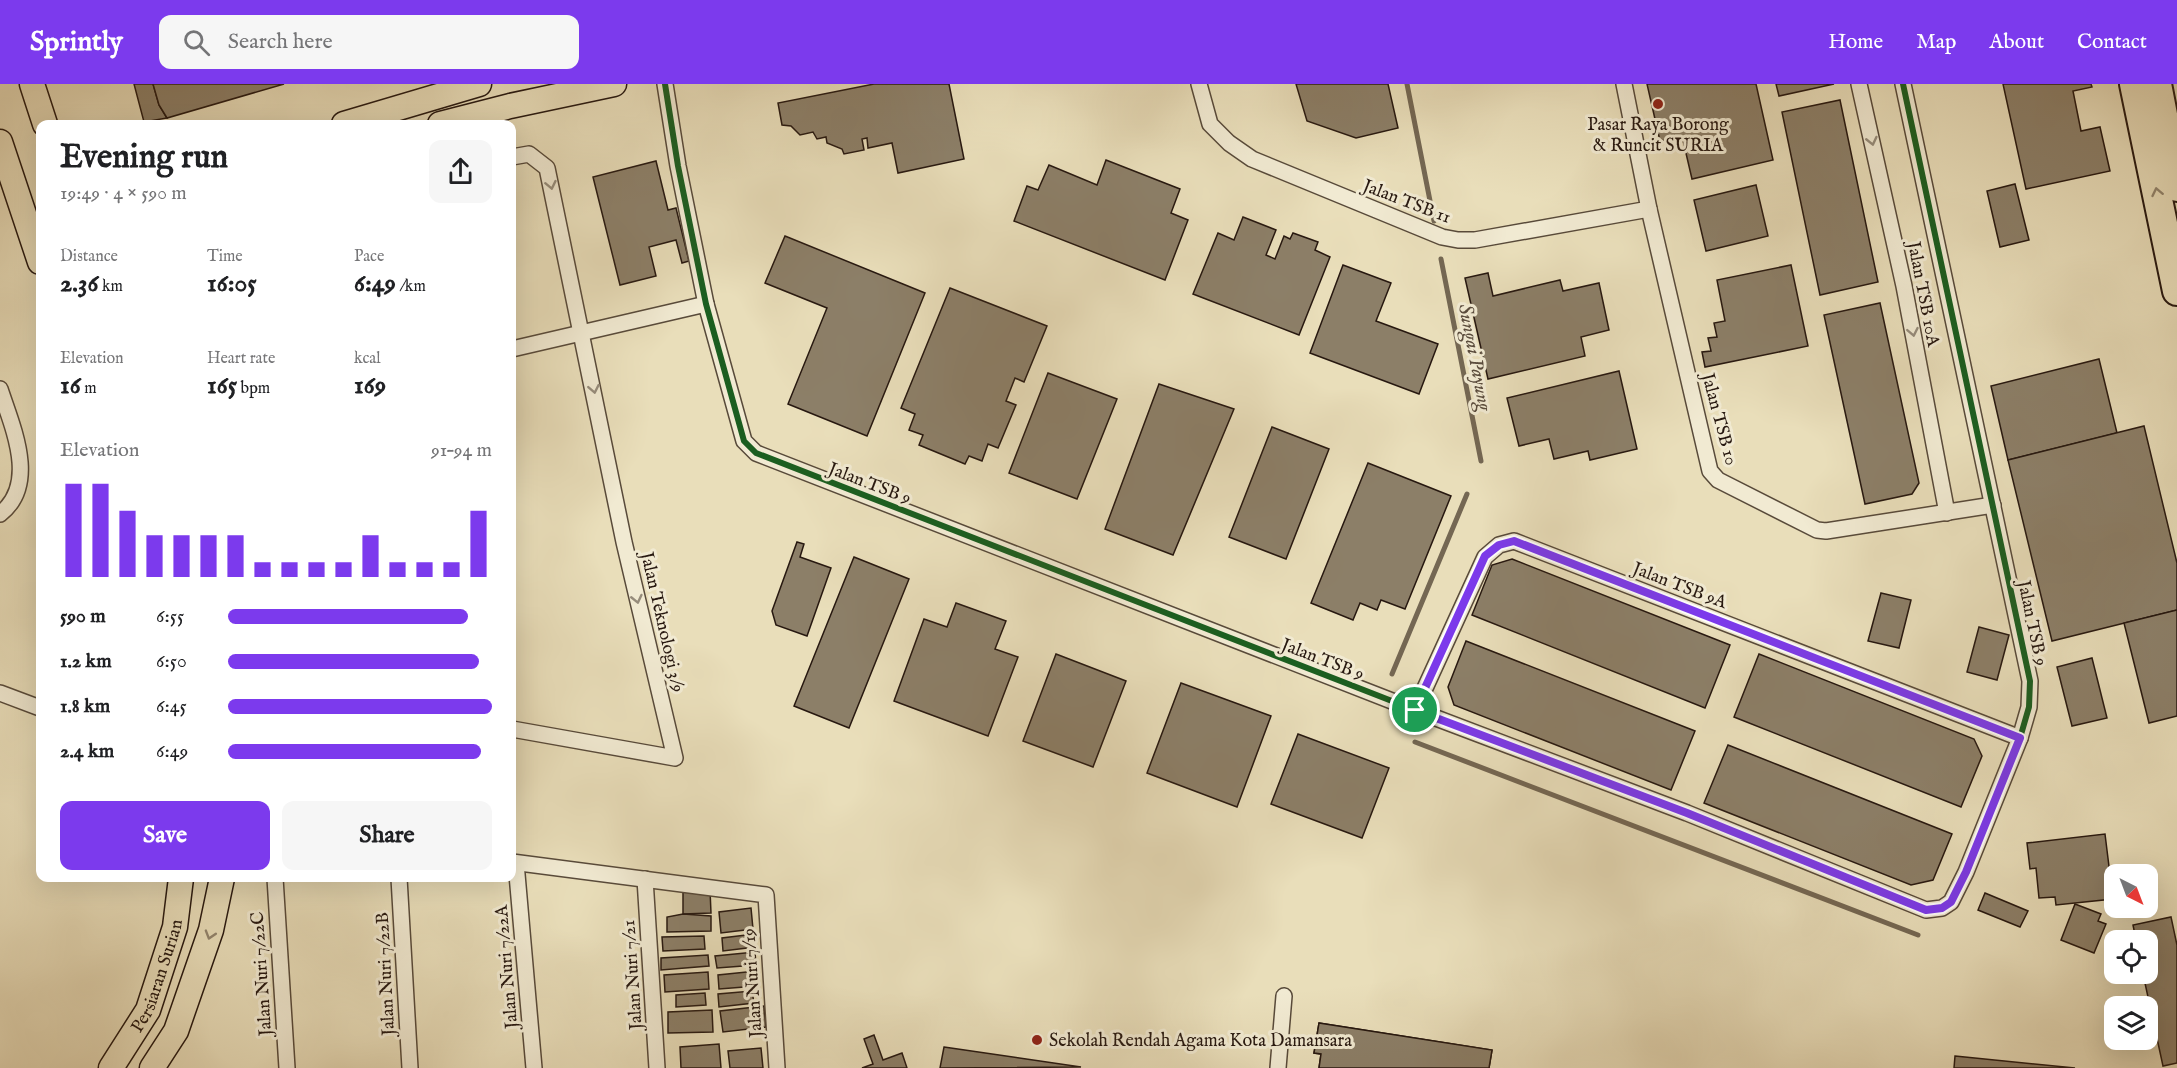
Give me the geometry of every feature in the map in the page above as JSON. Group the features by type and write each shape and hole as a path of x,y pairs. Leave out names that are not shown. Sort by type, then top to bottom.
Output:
{"highway":[{"path":"2121,84 2125,101 2143,124"},
{"path":"2134,84 2177,291"},
{"path":"2157,84 2177,188"}],"main road":[{"path":"32,84 44,120"},
{"path":"378,114 411,84"},
{"path":"358,120 479,84"},
{"path":"456,120 614,84"},
{"path":"0,142 35,225"},
{"name":"Persiaran Surian","path":"111,1068 147,1010 175,927 181,882"},
{"name":"Persiaran Surian","path":"152,1068 176,1031 212,930 221,882"}],"street":[{"name":"Jalan TSB 9","path":"665,84 678,166 706,304 744,441 756,453 1415,710 1687,813 1926,910 1942,908 1951,902 1966,872 2020,738 2029,707 2030,681 1903,84"},
{"name":"Jalan TSB 11","path":"1199,84 1210,124 1228,143 1252,159 1442,237 1475,240 1649,209"},
{"name":"Jalan TSB 10","path":"1624,84 1649,209 1710,471 1718,480 1817,530 1860,527 1993,505"},
{"name":"Jalan TSB 10A","path":"1859,84 1904,286 1947,513"},
{"path":"486,120 510,106"},
{"name":"Jalan Teknologi 3/9","path":"516,157 529,154 547,168 583,332 624,542 675,758 516,730"},
{"path":"516,348 706,304"},
{"path":"0,389 20,451 19,486 10,504 1,514"},
{"name":"Jalan TSB 9A","path":"1415,710 1485,556 1499,545 1514,541 2020,738"},
{"path":"0,693 36,706"},
{"path":"516,862 645,879"},
{"name":"Jalan Nuri 7/19","path":"645,879 766,895 777,1068"},
{"name":"Jalan Nuri 7/21","path":"645,879 657,1068"},
{"name":"Jalan Nuri 7/22C","path":"275,882 287,1068"},
{"name":"Jalan Nuri 7/22B","path":"399,882 410,1068"},
{"name":"Jalan Nuri 7/22A","path":"516,882 534,1068"},
{"path":"1278,1068 1284,996"}],"building":[{"path":"134,84 153,84 159,105 167,118 143,120"},
{"path":"153,84 284,84 167,118 159,105"},
{"path":"874,84 949,84 964,159 898,173 892,143 868,148 867,138 862,139 864,150 844,154 842,149 827,143 826,137 817,139 813,132 800,135 791,126 782,125 778,103"},
{"path":"1296,84 1388,84 1398,128 1356,138 1307,121"},
{"path":"1647,84 1756,84 1773,160 1692,179 1682,136 1660,141"},
{"path":"1776,84 1834,84 1779,96"},
{"path":"2003,84 2091,84 2092,87 2073,91 2081,131 2100,127 2110,171 2026,189"},
{"path":"1840,100 1878,282 1820,295 1782,112"},
{"path":"1106,160 1180,189 1171,213 1188,220 1165,280 1014,221 1027,186 1038,190 1049,165 1097,185"},
{"path":"656,161 668,210 676,208 689,261 682,263 676,240 649,247 656,276 620,285 593,177"},
{"path":"2015,184 2029,240 2000,247 1987,191"},
{"path":"1756,185 1768,236 1706,251 1694,200"},
{"path":"1243,217 1276,230 1266,255 1275,259 1284,236 1290,239 1293,233 1318,242 1315,250 1330,257 1299,335 1193,294 1218,233 1234,240"},
{"path":"785,236 925,293 867,436 788,404 827,308 765,283"},
{"path":"1343,265 1391,283 1376,321 1438,344 1419,394 1310,353"},
{"path":"1791,265 1808,346 1705,367 1702,352 1711,351 1708,338 1717,337 1714,323 1725,321 1717,280"},
{"path":"1488,273 1493,296 1560,280 1563,291 1599,283 1609,330 1581,337 1585,356 1488,379 1465,278"},
{"path":"950,288 1047,326 1024,382 1015,378 1006,401 1016,405 998,448 988,444 982,461 969,456 965,464 919,445 923,435 909,430 915,414 901,408"},
{"path":"1880,303 1919,483 1912,494 1865,504 1824,315"},
{"path":"2099,359 2117,433 2008,460 1991,386"},
{"path":"1619,371 1637,449 1590,460 1588,451 1554,459 1549,439 1519,446 1507,398"},
{"path":"1048,373 1117,399 1077,499 1009,473"},
{"path":"1159,384 1234,409 1173,555 1105,529"},
{"path":"2144,426 2177,563 2177,610 2052,641 2008,460"},
{"path":"1272,427 1329,449 1286,559 1229,537"},
{"path":"1368,463 1451,496 1405,609 1381,600 1377,610 1360,603 1353,620 1311,603"},
{"path":"797,542 804,544 800,557 831,568 807,636 776,625 772,611"},
{"path":"854,557 909,579 849,728 794,706"},
{"path":"1512,559 1730,645 1705,708 1472,615 1492,565"},
{"path":"1881,593 1911,600 1899,648 1868,641"},
{"path":"956,603 1006,621 995,649 1018,657 988,736 894,701 924,619 947,627"},
{"path":"2177,610 2177,716 2149,723 2124,623"},
{"path":"1979,627 2009,635 1997,680 1967,672"},
{"path":"1466,641 1695,731 1671,790 1454,705 1448,687"},
{"path":"1056,654 1126,681 1093,767 1023,741"},
{"path":"1759,654 1974,739 1982,756 1961,807 1734,717"},
{"path":"2092,658 2107,718 2072,726 2057,667"},
{"path":"1181,683 1271,716 1237,807 1147,773"},
{"path":"1298,734 1389,768 1362,838 1271,804"},
{"path":"1728,745 1952,834 1933,880 1911,885 1704,803"},
{"path":"2105,834 2109,864 2104,864 2104,900 2056,905 2055,897 2039,898 2036,868 2030,869 2027,843"},
{"path":"710,890 711,913 683,914 683,891"},
{"path":"1985,893 2028,911 2020,927 1978,910"},
{"path":"2075,904 2101,914 2098,921 2106,924 2094,953 2061,940"},
{"path":"751,908 753,929 721,933 719,912"},
{"path":"683,914 711,916 711,931 667,932 667,917"},
{"path":"2171,917 2177,945 2177,1063 2163,1066 2158,1043 2158,996 2148,996 2145,984 2158,984 2158,930 2134,930 2133,925"},
{"path":"754,934 755,947 723,951 722,938"},
{"path":"704,936 705,949 663,951 662,937"},
{"path":"755,952 756,965 717,968 715,956"},
{"path":"708,955 709,966 661,970 661,958"},
{"path":"756,971 757,986 719,989 718,975"},
{"path":"708,972 709,989 665,992 664,975"},
{"path":"752,991 754,1003 719,1007 718,994"},
{"path":"705,993 706,1005 676,1007 676,995"},
{"path":"764,1006 766,1027 723,1032 720,1011"},
{"path":"712,1010 713,1032 668,1033 668,1012"},
{"path":"1319,1023 1492,1050 1489,1068 1396,1068 1333,1058 1331,1068 1319,1068 1321,1054 1314,1053"},
{"path":"1319,1023 1492,1050 1489,1068 1319,1068 1321,1054 1314,1053"},
{"path":"874,1035 883,1060 902,1053 907,1068 862,1068 873,1064 864,1039"},
{"path":"719,1044 721,1068 681,1068 680,1047"},
{"path":"944,1047 1081,1067 940,1068"},
{"path":"761,1048 763,1068 730,1068 728,1051"},
{"path":"1955,1056 2075,1068 1954,1068"}],"waterway":[{"name":"Sungai Payung","path":"1407,84 1434,221"},
{"name":"Sungai Payung","path":"1441,259 1481,461"},
{"name":"Sungai Payung","path":"1392,674 1467,494"},
{"name":"Sungai Payung","path":"1415,742 1918,935"}],"cycle path":[{"path":"665,84 678,166 706,304 744,441 756,453 1415,710 1687,813 1926,910 1942,908 1951,902 1966,872 2020,738 2029,707 2030,681 1903,84"}],"place":[{"name":"Pasar Raya Borong & Runcit SURIA","path":"1658,104"},
{"name":"Sekolah Rendah Agama Kota Damansara","path":"1037,1040"}],"route":[{"path":"1514,541 2020,738 1966,872 1951,902 1942,908 1926,910 1687,813 1415,710 1485,556 1499,545 1514,541"}]}
